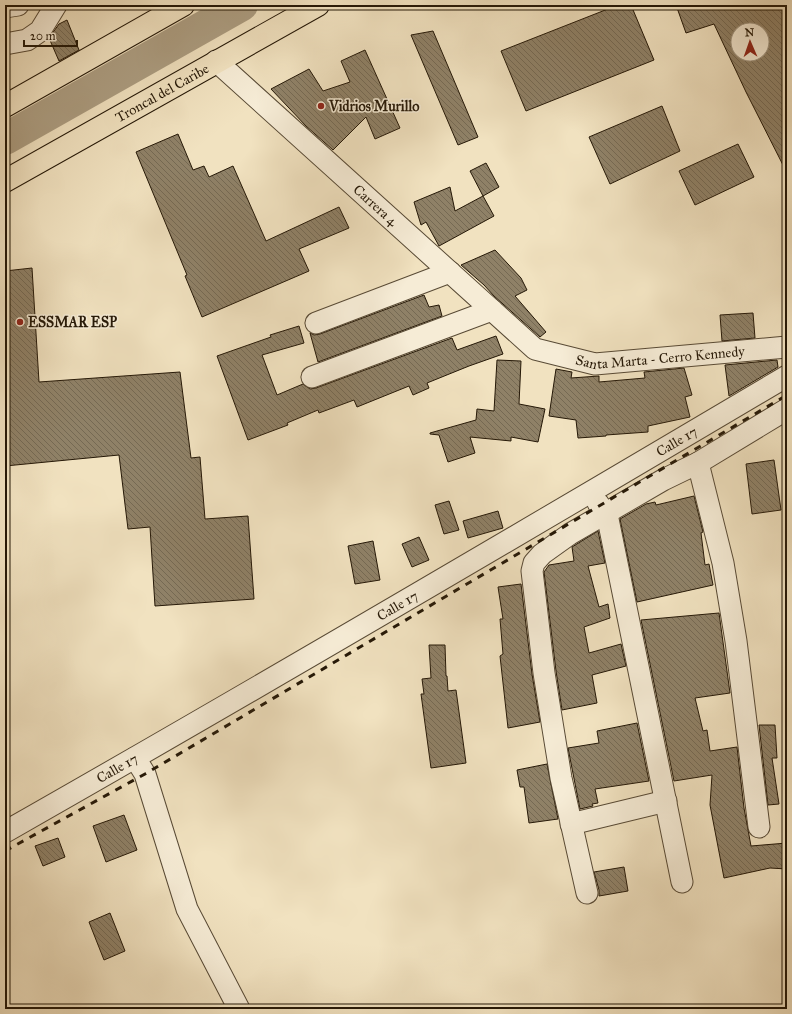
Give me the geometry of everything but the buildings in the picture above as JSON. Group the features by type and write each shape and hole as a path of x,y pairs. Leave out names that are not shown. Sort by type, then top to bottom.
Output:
{"highway":[{"path":"5,106 183,5"},
{"name":"Troncal del Caribe","path":"5,181 318,5"}],"street":[{"path":"5,7 18,5"},
{"path":"5,44 27,40 40,31 56,5"},
{"name":"Carrera 4","path":"216,61 535,349"},
{"path":"316,324 450,272"},
{"path":"312,377 492,310"},
{"name":"Santa Marta - Cerro Kennedy","path":"535,349 595,364 787,347"},
{"name":"Calle 17","path":"5,832 135,758 787,376"},
{"path":"587,893 561,778 544,673 532,572 534,563 542,554 570,534 604,513 663,480 698,463 787,409"},
{"path":"698,463 723,563 736,641 759,827"},
{"path":"591,492 608,520 682,882"},
{"path":"135,758 145,774 187,909 239,1009"},
{"path":"571,824 666,801"}],"waterway":[{"path":"5,139 242,5"}],"railway":[{"path":"5,851 145,774 787,395"}],"place":[{"name":"Vidrios Murillo","path":"321,106"},
{"name":"ESSMAR ESP","path":"20,322"}]}
